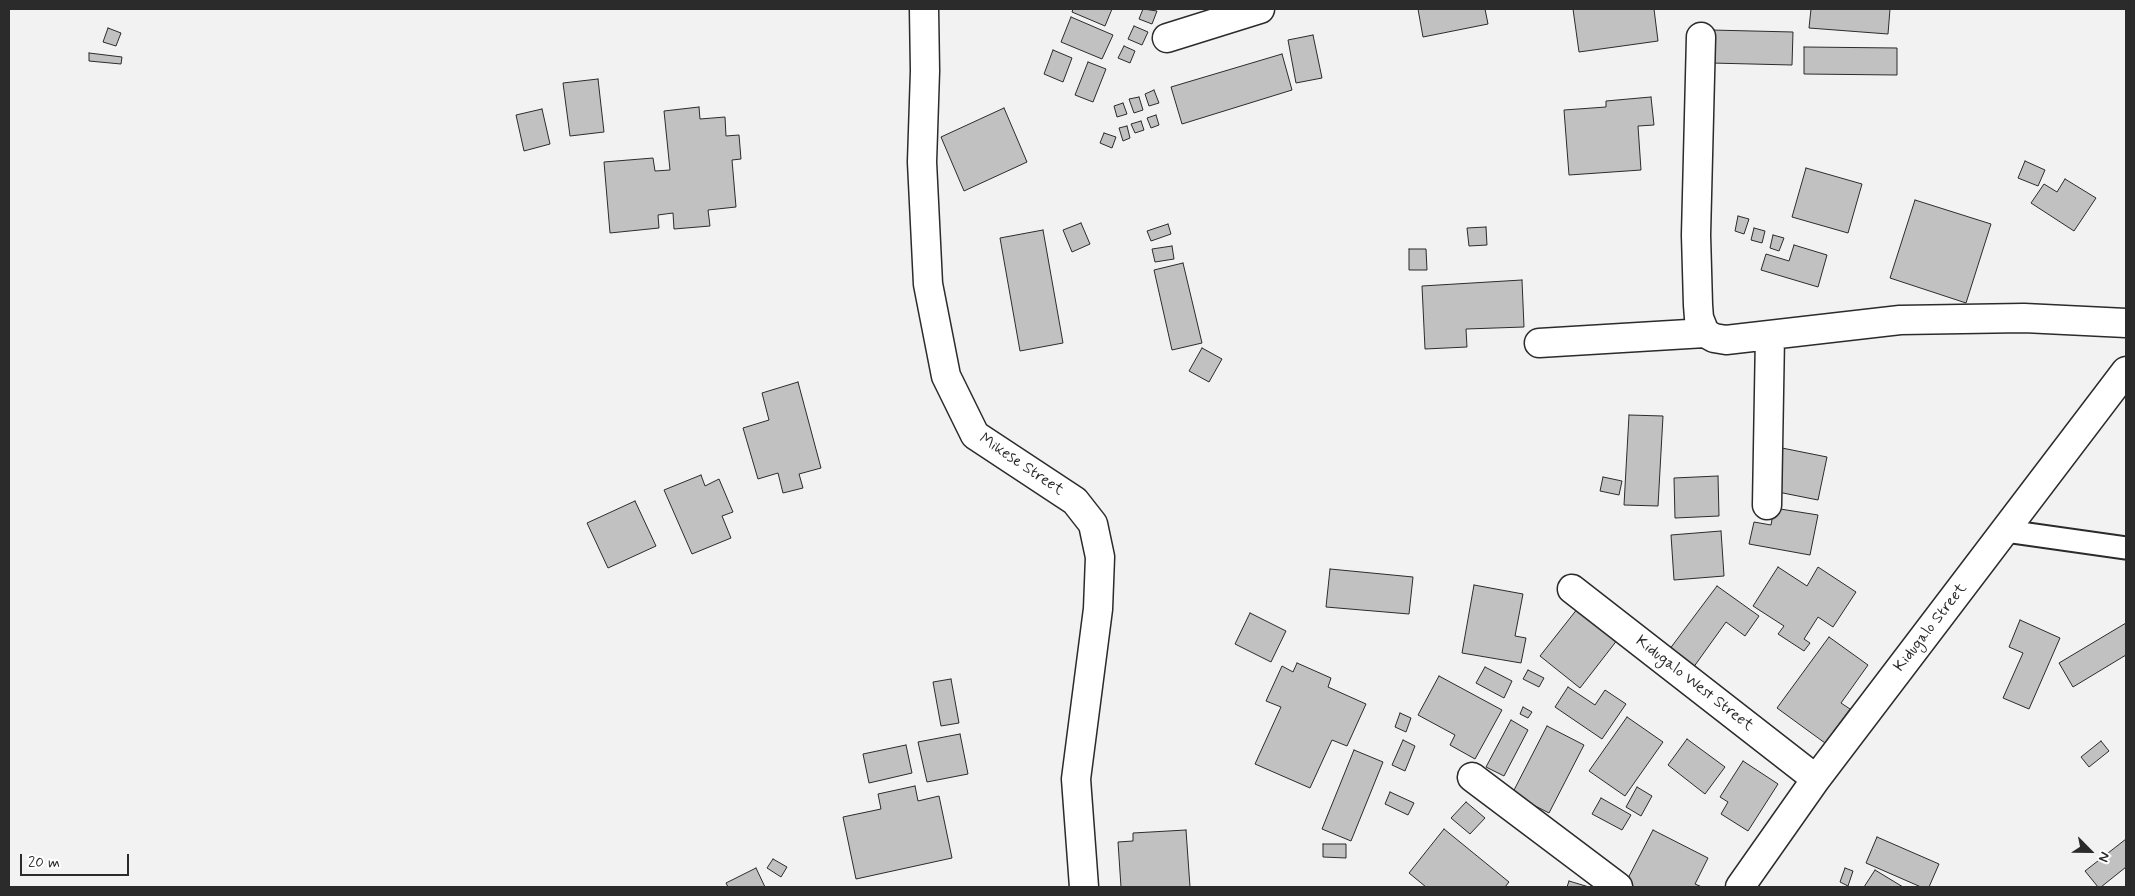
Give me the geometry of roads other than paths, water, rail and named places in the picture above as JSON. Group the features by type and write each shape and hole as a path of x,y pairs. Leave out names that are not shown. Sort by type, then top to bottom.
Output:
{"street":[{"name":"Mikese Street","path":"924,9 925,71 922,162 928,284 946,376 975,435 1075,501 1093,524 1100,557 1098,609 1076,779 1084,887"},
{"path":"1167,38 1260,9"},
{"path":"1701,37 1696,245 1699,318 1705,333"},
{"path":"1539,343 1705,333 1714,338 1726,340 1900,320 2024,318 2126,323"},
{"path":"1767,505 1770,336"},
{"name":"Kidugalo Street","path":"1740,887 1816,779 2126,372"},
{"name":"Kidugalo West Street","path":"1572,589 1816,779"},
{"path":"1472,777 1618,887"}],"lane":[{"path":"2006,530 2126,548"}]}
